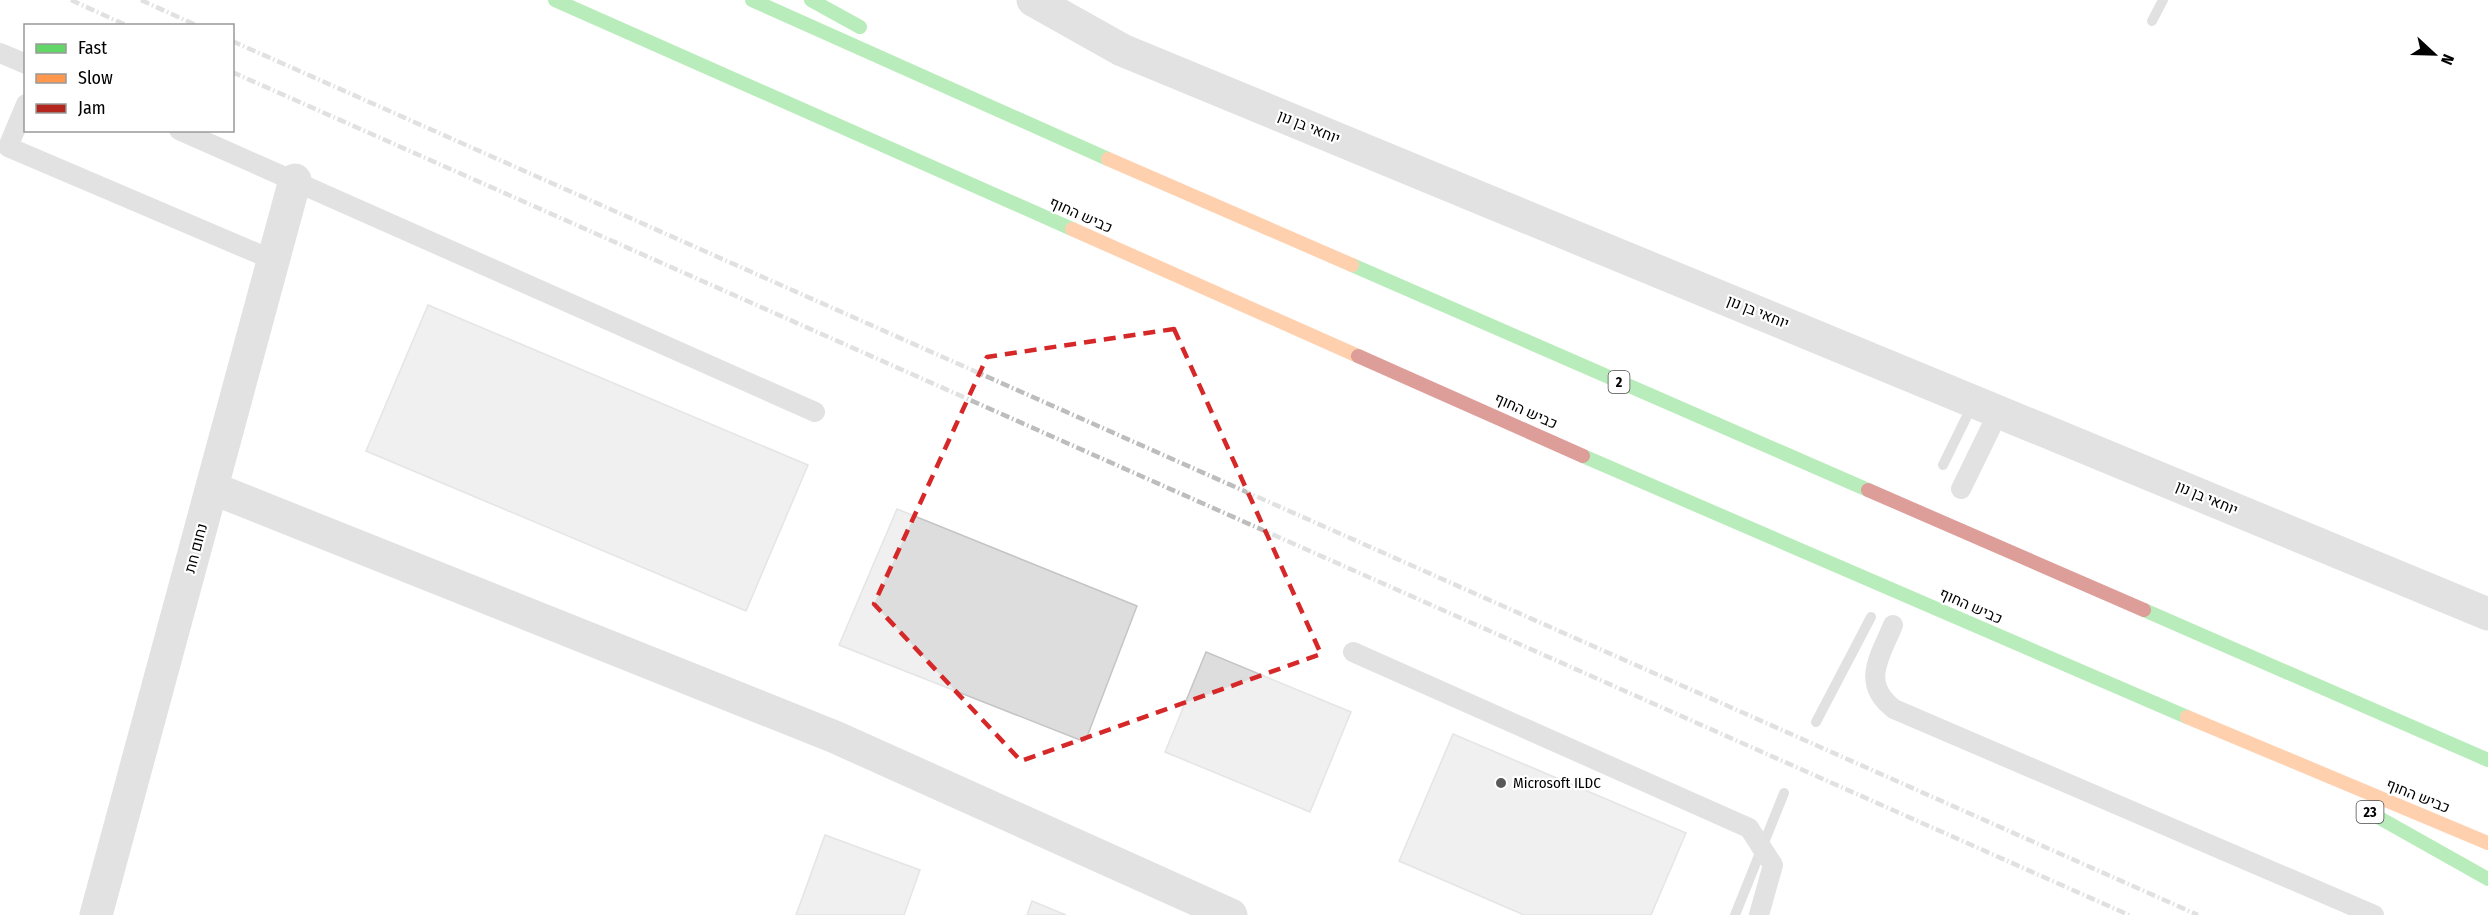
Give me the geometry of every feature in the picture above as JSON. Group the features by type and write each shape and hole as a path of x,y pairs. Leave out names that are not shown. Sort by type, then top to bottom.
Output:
{"highway":[{"name":"כביש החוף","path":"555,0 1557,443 2252,746 2488,843"},
{"name":"2","path":"752,0 1091,151 2488,760"},
{"path":"811,0 873,34"},
{"path":"925,62 1091,151"},
{"name":"23","path":"2252,746 2344,798"},
{"name":"23","path":"2365,810 2488,879"}],"street":[{"name":"יוחאי בן נון","path":"1033,0 1122,50 2488,614"},
{"name":"נחום חת","path":"96,915 295,180"},
{"path":"212,488 835,737 1231,915"}],"lane":[{"path":"0,53 24,63"},
{"path":"24,109 8,147 273,260"},
{"path":"184,132 815,412"},
{"path":"1961,489 1999,411"},
{"path":"1893,625 1875,669 1875,686 1884,701 1894,709 2374,915"},
{"path":"1353,652 1749,828 1773,865 1759,915"}],"highlighted area":[{"path":"1174,329 1321,654 1021,761 874,604 987,357"}],"building":[{"path":"428,305 808,465 746,611 366,451"},
{"path":"897,509 1137,606 1085,742 839,645"},
{"path":"1206,652 1351,712 1310,812 1165,752"},
{"name":"Microsoft ILDC","path":"1453,734 1686,833 1651,915 1524,915 1399,861"},
{"path":"825,835 920,870 904,915 796,915"},
{"path":"1032,901 1066,915 1027,915"}],"waterway":[{"path":"2152,21 2163,0"},
{"path":"1943,465 1966,418"},
{"path":"1816,722 1871,617"},
{"path":"1735,915 1784,793"}],"railway":[{"path":"71,0 124,24"},
{"path":"141,0 194,24"},
{"path":"234,42 2198,915"},
{"path":"234,73 2129,915"}],"traffic: fast":[{"path":"555,0 1072,229"},
{"path":"752,0 1108,159"},
{"path":"811,0 860,27"},
{"path":"1352,265 1868,490"},
{"path":"1583,456 2187,717"},
{"path":"2144,610 2488,760"},
{"path":"2376,816 2488,879"}],"traffic: slow":[{"path":"1108,159 1352,265"},
{"path":"1072,229 1358,356"},
{"path":"2187,717 2488,843"}],"traffic: jam":[{"path":"1358,356 1583,456"},
{"path":"1868,490 2144,610"}],"place":[{"name":"Microsoft ILDC","path":"1501,783"}]}
